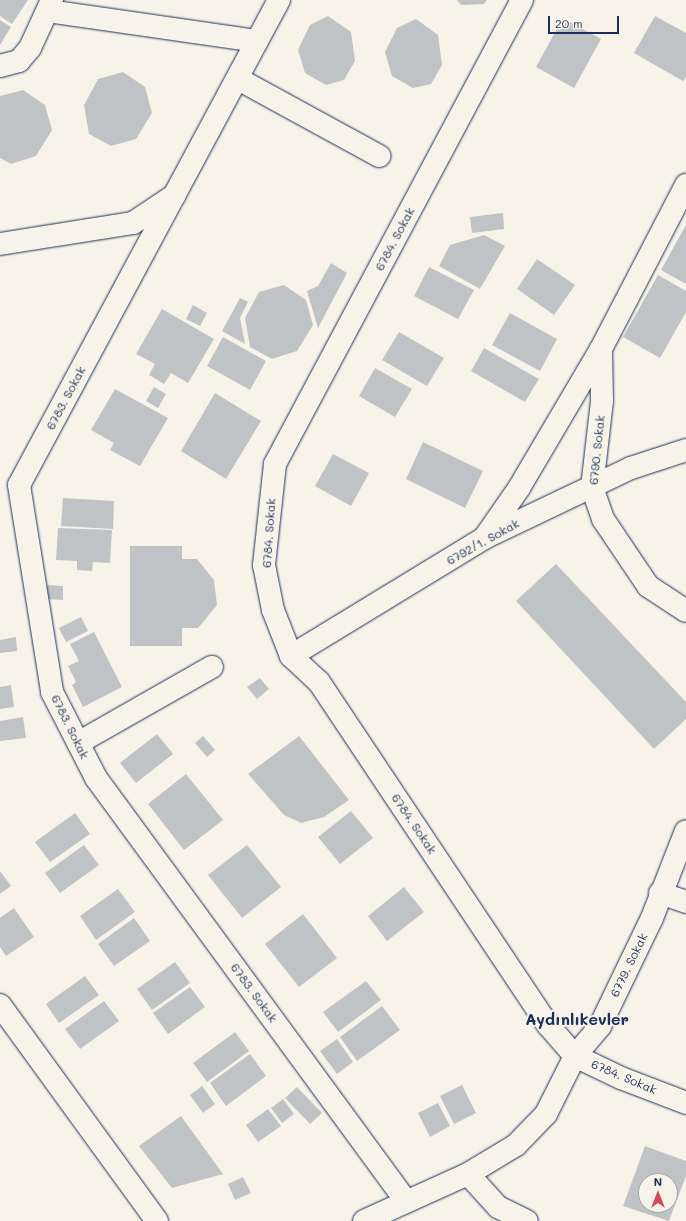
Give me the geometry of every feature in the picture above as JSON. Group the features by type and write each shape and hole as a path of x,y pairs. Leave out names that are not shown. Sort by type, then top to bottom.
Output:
{"street":[{"name":"6783. Sokak","path":"279,0 177,193 19,485 52,692 96,778 406,1201"},
{"name":"6784. Sokak","path":"522,0 275,464 264,565 273,610 291,656 319,682 548,1024 575,1056 622,1078 686,1103"},
{"path":"0,66 19,61 30,48 50,5 258,41"},
{"path":"238,79 379,156"},
{"name":"6790. Sokak","path":"484,538 519,488 601,349 686,185"},
{"path":"0,244 133,223 177,193"},
{"name":"6790. Sokak","path":"601,349 602,401 592,486 603,519 648,586 686,611"},
{"name":"6792/1. Sokak","path":"291,656 484,538 631,468 686,450"},
{"path":"78,743 212,667"},
{"name":"6779. Sokak","path":"364,1221 468,1174 516,1145 546,1114 575,1056 600,1026 652,918 660,893 686,831"},
{"path":"660,893 686,902"},
{"path":"0,1005 157,1221"},
{"path":"468,1174 498,1207 527,1221"}],"building":[{"path":"0,0 28,0 12,24 0,16"},
{"path":"457,0 487,0 484,4 461,5"},
{"path":"328,16 351,32 355,61 344,80 326,85 305,73 298,50 310,25"},
{"path":"655,16 686,33 686,77 683,81 634,53"},
{"path":"563,18 601,39 574,88 536,67"},
{"path":"416,19 438,35 442,65 431,84 413,88 392,76 385,52 397,28"},
{"path":"0,20 11,27 0,45"},
{"path":"123,72 145,87 152,113 136,139 111,146 89,134 84,105 98,79"},
{"path":"23,90 45,105 52,130 36,156 11,164 0,158 0,96"},
{"path":"503,213 504,229 472,233 470,217"},
{"path":"686,225 686,284 661,270"},
{"path":"484,235 505,246 480,289 439,266 450,245"},
{"path":"537,259 575,285 554,315 517,289"},
{"path":"331,263 347,273 318,328 307,291 318,286"},
{"path":"429,267 474,290 458,319 414,296"},
{"path":"658,275 686,291 686,312 660,358 623,337"},
{"path":"284,285 306,300 313,325 297,351 272,359 250,347 245,318 259,292"},
{"path":"240,298 248,302 240,318 245,344 222,331"},
{"path":"193,305 207,313 200,326 186,319"},
{"path":"162,309 214,339 188,383 171,373 164,384 149,375 155,364 136,354"},
{"path":"510,313 557,339 540,371 492,345"},
{"path":"399,332 444,358 427,386 382,360"},
{"path":"223,337 266,361 250,390 207,366"},
{"path":"484,348 539,379 525,402 471,371"},
{"path":"375,368 412,389 395,417 359,396"},
{"path":"154,387 166,394 158,408 146,401"},
{"path":"115,389 168,418 140,466 110,450 114,443 91,430"},
{"path":"215,393 261,421 226,479 181,451"},
{"path":"423,442 483,471 465,508 406,479"},
{"path":"333,454 369,473 351,506 315,486"},
{"path":"63,498 114,501 113,529 61,526"},
{"path":"58,528 112,530 110,563 93,562 92,571 77,570 77,561 56,560"},
{"path":"130,546 182,546 182,559 197,559 214,580 217,605 198,628 182,628 182,646 130,646"},
{"path":"556,564 686,702 686,719 654,749 516,601"},
{"path":"47,585 63,586 63,600 46,599"},
{"path":"81,617 88,631 66,642 59,628"},
{"path":"94,632 122,687 83,707 72,685 76,682 68,666 79,661 70,644"},
{"path":"16,637 17,651 0,653 0,640"},
{"path":"260,678 269,689 257,699 247,687"},
{"path":"11,685 14,707 0,709 0,687"},
{"path":"23,717 26,738 0,741 0,721"},
{"path":"157,734 173,754 136,783 120,763"},
{"path":"203,736 215,750 207,757 195,743"},
{"path":"299,736 349,800 324,817 301,823 284,815 248,774"},
{"path":"186,774 223,820 184,850 148,804"},
{"path":"351,811 373,838 340,864 318,837"},
{"path":"75,813 90,834 50,862 35,842"},
{"path":"84,845 99,865 60,893 45,873"},
{"path":"247,845 281,887 242,918 208,875"},
{"path":"0,871 11,886 0,894"},
{"path":"404,887 424,912 387,941 368,916"},
{"path":"118,889 135,912 96,940 80,916"},
{"path":"14,908 34,937 6,956 0,947 0,918"},
{"path":"303,914 337,958 299,987 265,944"},
{"path":"134,918 150,941 114,966 98,944"},
{"path":"175,962 190,983 152,1010 137,989"},
{"path":"85,976 99,995 59,1023 46,1004"},
{"path":"366,981 381,1000 338,1032 323,1012"},
{"path":"190,987 205,1007 168,1034 153,1013"},
{"path":"104,1001 119,1021 80,1049 65,1029"},
{"path":"382,1006 400,1030 357,1061 340,1037"},
{"path":"235,1032 249,1051 207,1082 193,1063"},
{"path":"337,1039 353,1062 337,1074 320,1051"},
{"path":"250,1054 266,1076 226,1106 210,1083"},
{"path":"462,1085 476,1113 454,1124 440,1096"},
{"path":"202,1086 215,1104 203,1113 190,1095"},
{"path":"297,1087 322,1113 310,1124 285,1098"},
{"path":"283,1099 294,1114 282,1123 271,1108"},
{"path":"438,1103 450,1126 430,1137 418,1113"},
{"path":"268,1109 281,1126 258,1142 246,1125"},
{"path":"181,1116 223,1174 172,1188 139,1146"},
{"path":"645,1146 686,1161 686,1176 678,1197 678,1173 638,1173 638,1211 623,1206"},
{"path":"243,1177 251,1193 235,1200 228,1184"},
{"path":"644,1213 672,1213 669,1221"}],"district":[{"name":"Aydınlıkevler","path":"577,1019"}]}
